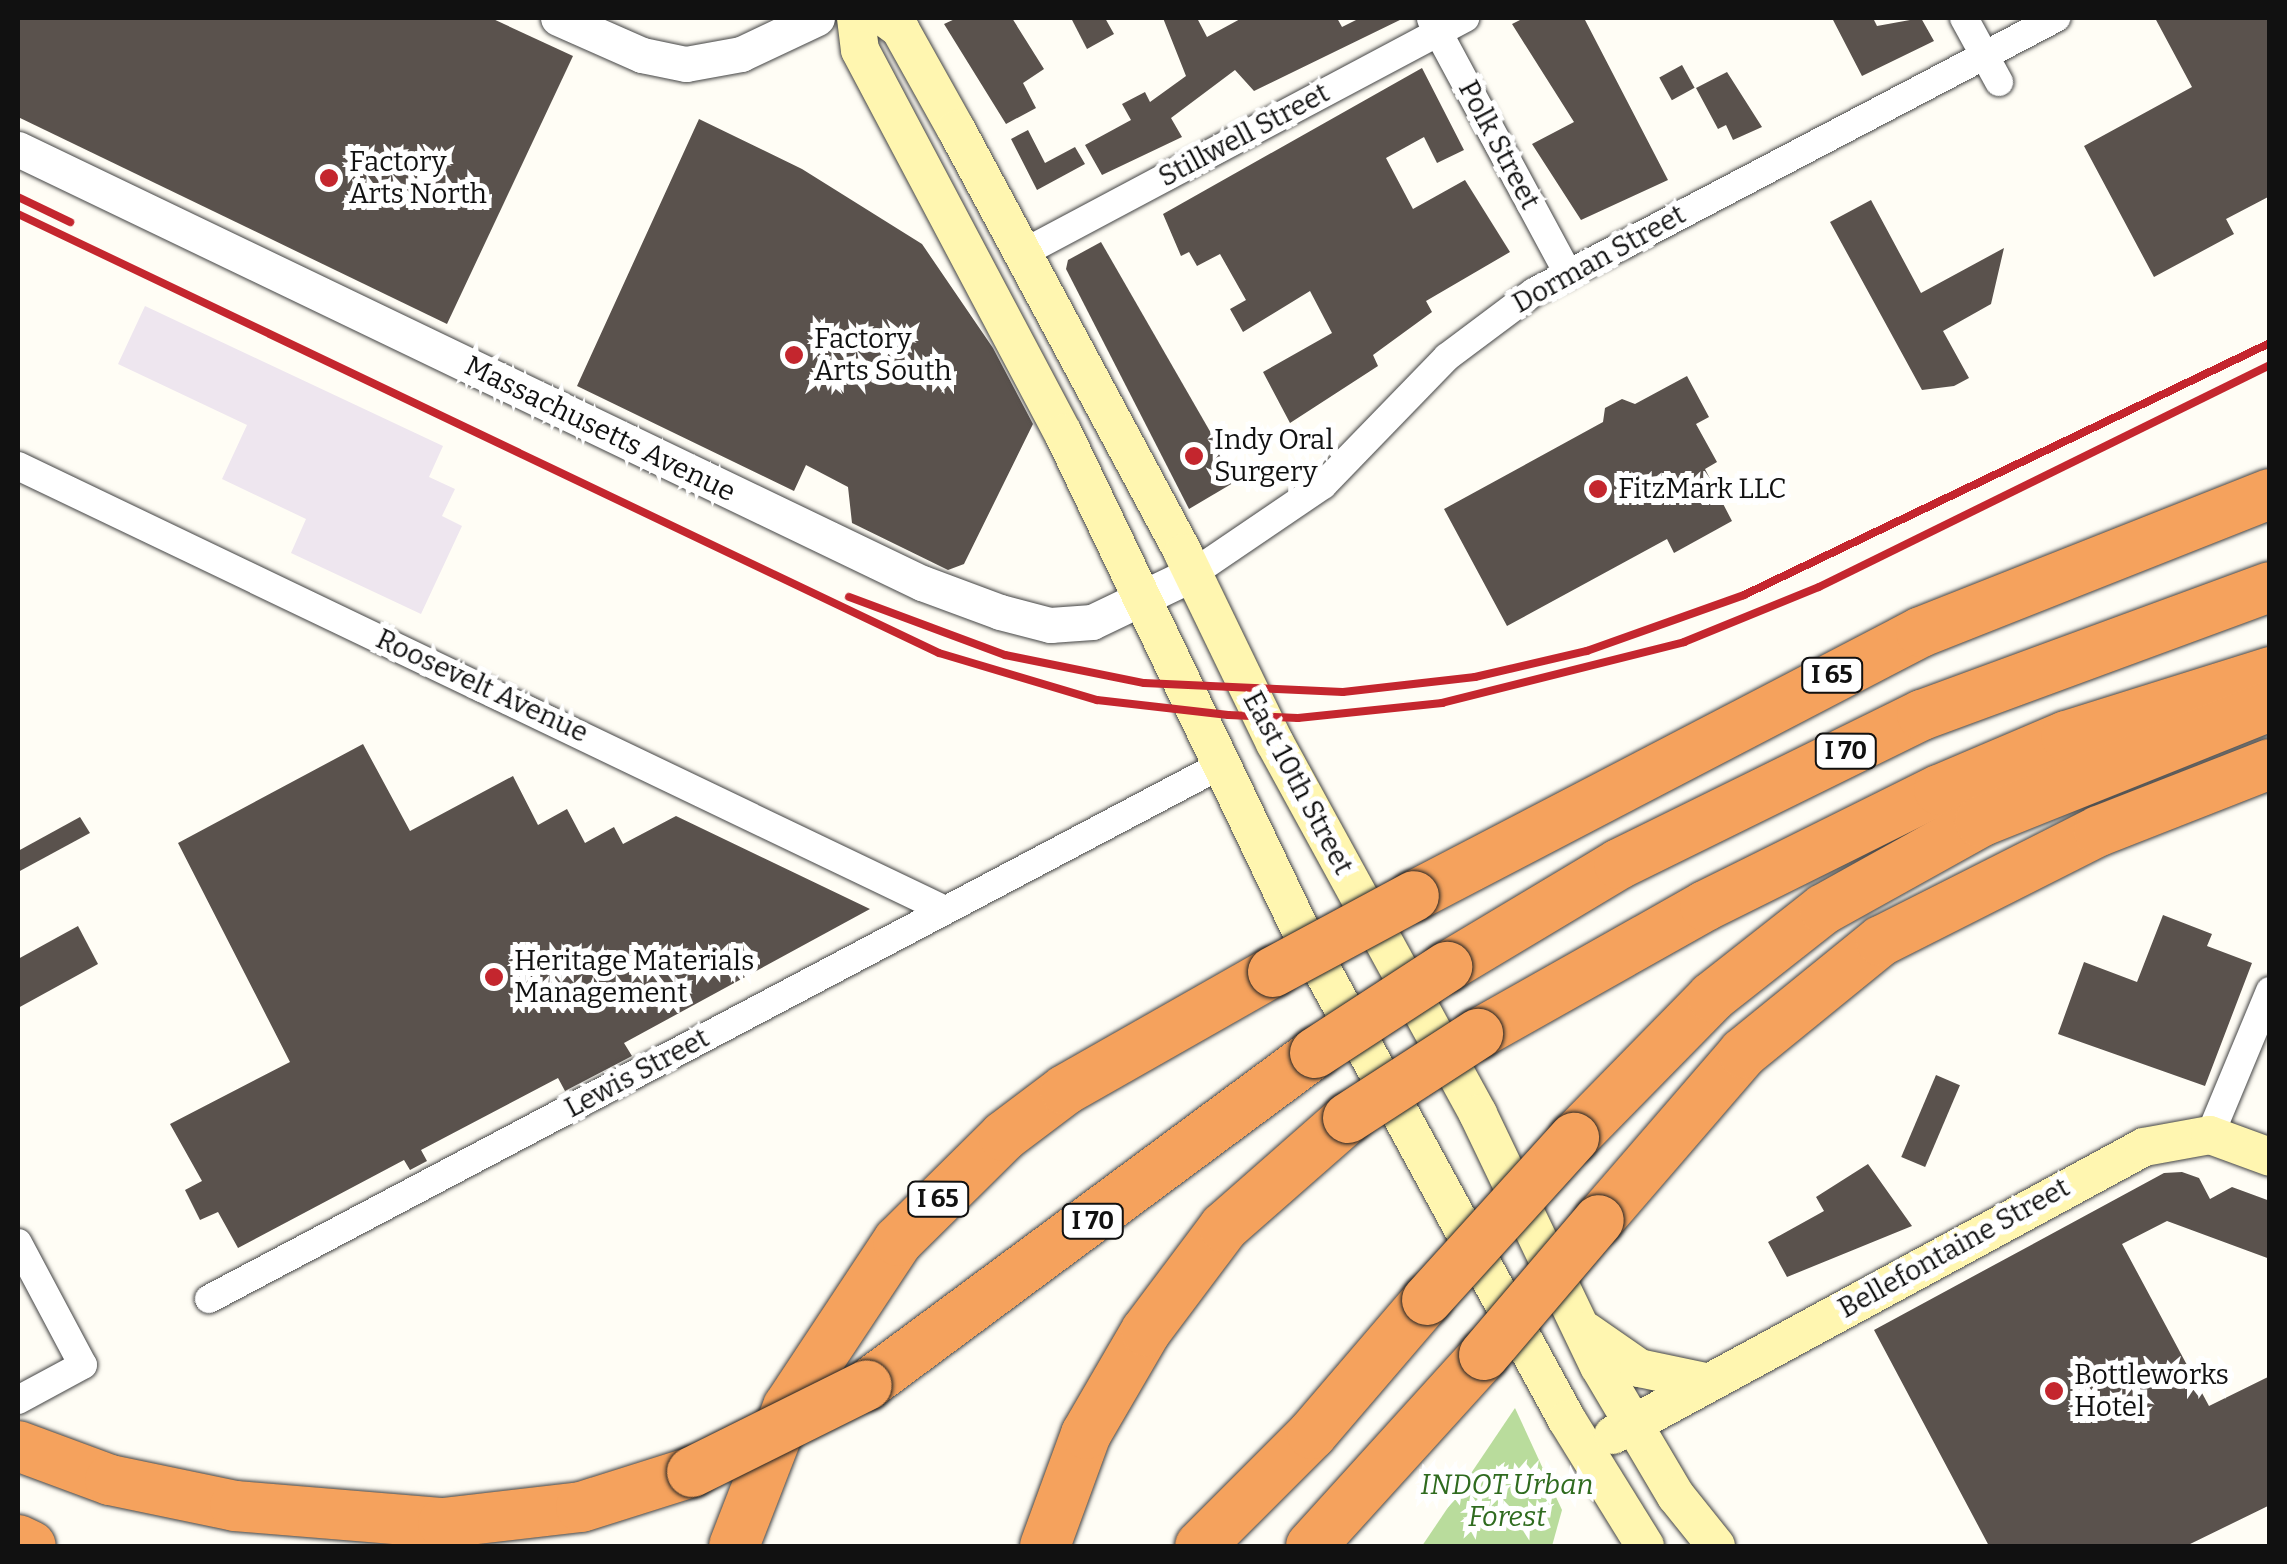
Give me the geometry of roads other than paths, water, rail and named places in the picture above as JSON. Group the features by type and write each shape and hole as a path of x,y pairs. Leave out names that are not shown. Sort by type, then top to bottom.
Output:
{"highway":[{"name":"I 65","path":"734,1546 788,1407 898,1241 1004,1136 1065,1090 1414,896 1921,632 2270,494"},
{"name":"I 70","path":"18,1446 110,1480 235,1506 444,1523 580,1506 692,1472 867,1385 1316,1053 1447,967 1619,864 1922,715 2270,587"},
{"path":"1044,1546 1086,1434 1174,1293 1268,1182 1348,1118 1478,1034 1705,906 1939,790 2066,736 2270,672"},
{"path":"1200,1546 1312,1434 1574,1138 1712,997 1838,900 1980,822 2270,706"},
{"path":"1311,1546 1484,1355 1743,1053 1882,941 2052,853 2270,764"},
{"path":"1358,1546 1484,1355"},
{"path":"18,1540 31,1546"}],"main road":[{"name":"East 10th Street","path":"856,18 860,50 1144,598 1374,1069 1585,1451 1645,1546"},
{"name":"East 10th Street","path":"885,18 908,43 1023,254 1192,574 1274,742 1443,1046 1579,1325 1632,1424 1716,1546"},
{"path":"2210,1135 2270,1157"},
{"name":"Bellefontaine Street","path":"1585,1451 2119,1158 2210,1135"},
{"path":"1579,1325 1639,1368 1705,1382"}],"street":[{"path":"558,18 642,55 717,61 817,18"},
{"name":"Stillwell Street","path":"1023,254 1434,25 1464,18"},
{"path":"1964,18 1999,82"},
{"name":"Dorman Street","path":"1192,574 1312,494 1468,337 1568,273 2056,18"},
{"name":"Polk Street","path":"1434,25 1568,273"},
{"name":"Massachusetts Avenue","path":"18,149 922,583 1050,625 1092,622 1192,574"},
{"name":"Roosevelt Avenue","path":"18,466 946,910"},
{"name":"Lewis Street","path":"209,1299 1223,764"},
{"path":"2210,1135 2270,991"},
{"path":"18,1243 83,1365 18,1400"}],"railway":[{"path":"18,197 70,222"},
{"path":"18,214 939,653 1097,700 1228,715 1298,718 1442,703 1684,642 1819,587 2270,365"},
{"path":"849,597 1005,655 1144,683 1343,692 1475,677 1587,651 1744,595 2270,343"}],"place":[{"name":"Factory Arts North","path":"329,178"},
{"name":"Factory Arts South","path":"794,355"},
{"name":"Indy Oral Surgery","path":"1194,456"},
{"name":"FitzMark LLC","path":"1598,489"},
{"name":"Heritage Materials Management","path":"494,977"},
{"name":"Bottleworks Hotel","path":"2054,1391"}],"park label":[{"name":"INDOT Urban Forest","path":"1507,1501"}]}
